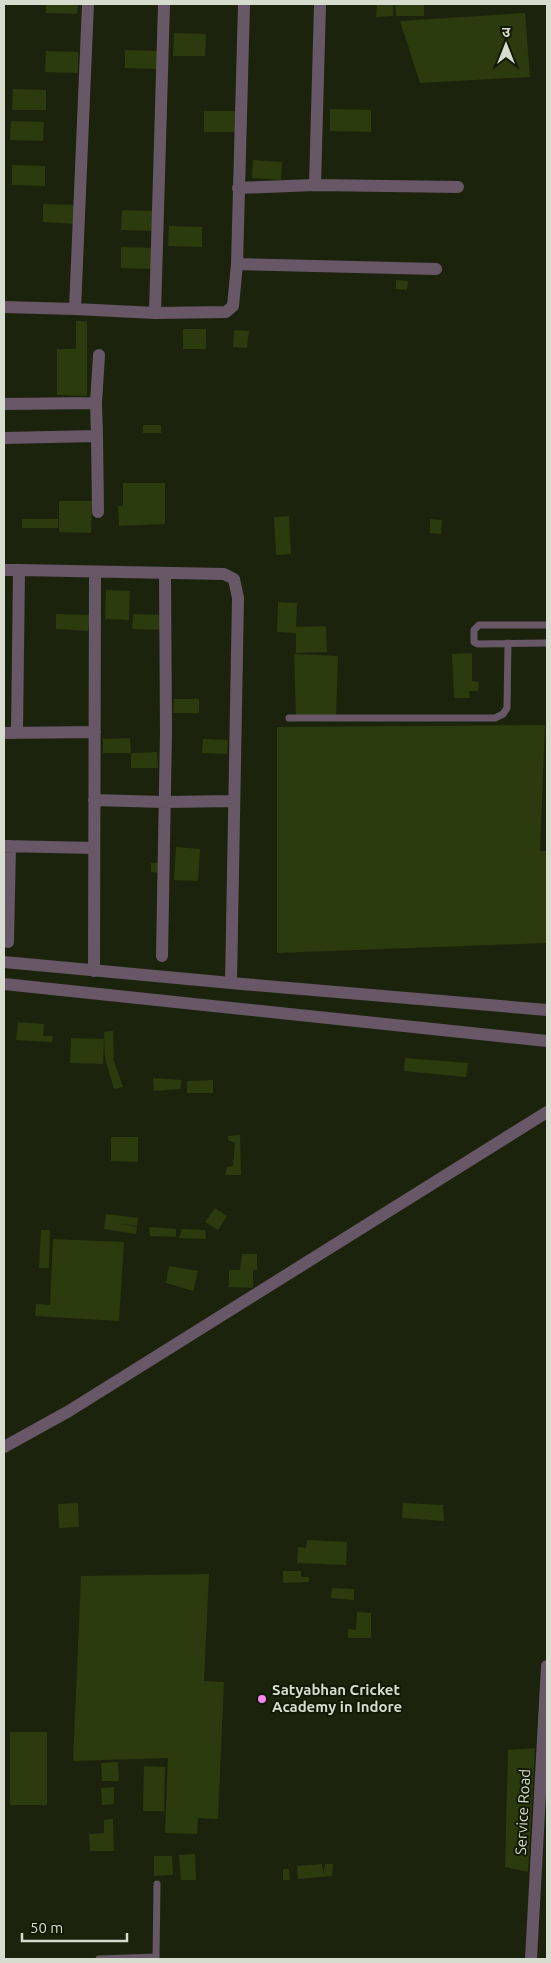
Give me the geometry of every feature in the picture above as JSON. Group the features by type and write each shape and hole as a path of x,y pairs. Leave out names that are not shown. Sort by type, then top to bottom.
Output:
{"street":[{"path":"75,309 88,4"},
{"path":"155,313 164,4"},
{"path":"4,307 155,313 226,312 234,306 237,264 244,4"},
{"path":"315,185 320,4"},
{"path":"238,188 315,185 458,187"},
{"path":"237,264 436,270"},
{"path":"98,512 96,403 99,355"},
{"path":"4,404 96,403"},
{"path":"4,438 97,436"},
{"path":"4,570 224,574 234,579 238,598 231,983"},
{"path":"17,733 19,570"},
{"path":"94,971 96,572"},
{"path":"162,956 166,732 165,573"},
{"path":"4,733 95,732"},
{"path":"94,800 234,801"},
{"path":"8,942 7,846 94,848"},
{"path":"4,962 547,1010"},
{"path":"4,984 547,1041"},
{"path":"4,1448 69,1411 547,1112"},
{"name":"Service Road","path":"531,1959 547,1666"}],"lane":[{"path":"547,625 479,625 474,630 475,643 547,643"},
{"path":"289,718 495,718 503,714 507,708 508,644"},
{"path":"99,1959 156,1958 157,1884"}],"building":[{"path":"46,4 78,4 77,14 46,13"},
{"path":"377,4 393,4 393,16 376,17"},
{"path":"395,4 424,4 424,16 396,16"},
{"path":"525,13 530,77 420,83 400,21"},
{"path":"174,33 206,34 205,56 173,56"},
{"path":"125,50 159,51 158,69 125,68"},
{"path":"46,51 78,52 78,73 45,72"},
{"path":"13,89 46,90 46,110 12,110"},
{"path":"330,109 371,110 371,132 330,131"},
{"path":"204,111 236,111 236,132 204,132"},
{"path":"11,121 44,122 43,141 10,140"},
{"path":"253,160 282,162 281,180 252,178"},
{"path":"12,165 45,166 45,186 12,185"},
{"path":"43,204 76,205 76,224 43,222"},
{"path":"122,210 155,211 154,231 121,230"},
{"path":"169,226 202,227 202,247 168,246"},
{"path":"121,247 155,248 154,269 121,268"},
{"path":"396,280 408,281 407,290 396,289"},
{"path":"76,321 87,321 87,396 57,395 57,349 76,349"},
{"path":"183,329 206,329 206,349 183,349"},
{"path":"234,330 249,331 247,348 233,347"},
{"path":"143,425 161,425 161,433 143,433"},
{"path":"123,483 165,483 165,524 119,526 118,506 123,506"},
{"path":"59,501 92,501 91,533 59,532"},
{"path":"289,516 291,554 276,555 274,517"},
{"path":"22,519 58,519 58,528 22,528"},
{"path":"430,519 442,520 441,534 430,533"},
{"path":"106,590 130,591 129,620 105,619"},
{"path":"278,602 297,603 296,627 326,626 327,652 296,653 296,633 277,632"},
{"path":"56,614 90,615 88,631 56,629"},
{"path":"133,614 162,615 162,630 132,629"},
{"path":"472,653 472,681 479,682 478,691 469,691 470,698 454,698 452,654"},
{"path":"294,654 338,656 336,717 296,716"},
{"path":"174,699 199,699 199,713 173,713"},
{"path":"545,725 540,851 547,851 547,943 277,953 277,727"},
{"path":"130,738 131,753 103,753 103,739"},
{"path":"203,739 228,740 227,754 202,753"},
{"path":"157,752 158,768 131,768 131,753"},
{"path":"176,847 200,849 198,881 174,880"},
{"path":"151,863 161,863 161,873 151,872"},
{"path":"18,1022 44,1024 43,1036 53,1036 52,1042 16,1040"},
{"path":"113,1031 114,1057 112,1058 123,1087 114,1089 105,1058 104,1032"},
{"path":"71,1038 104,1039 103,1064 70,1063"},
{"path":"405,1058 468,1063 466,1077 404,1071"},
{"path":"153,1078 182,1080 180,1089 154,1091"},
{"path":"213,1080 213,1093 187,1093 187,1081"},
{"path":"240,1135 241,1175 225,1175 227,1167 233,1166 235,1143 228,1140 228,1136"},
{"path":"111,1137 138,1137 138,1162 111,1161"},
{"path":"215,1208 227,1216 218,1230 205,1222"},
{"path":"106,1214 138,1218 137,1226 117,1223 137,1227 136,1234 104,1229"},
{"path":"149,1227 176,1229 176,1237 150,1236"},
{"path":"182,1229 205,1230 206,1239 179,1238"},
{"path":"41,1230 50,1230 49,1268 39,1268"},
{"path":"53,1239 124,1242 119,1321 35,1316 36,1304 50,1305"},
{"path":"242,1254 257,1254 257,1270 253,1270 253,1288 229,1287 229,1270 240,1270"},
{"path":"169,1266 198,1271 193,1291 166,1283"},
{"path":"78,1503 79,1527 59,1528 58,1504"},
{"path":"403,1503 443,1505 444,1521 402,1518"},
{"path":"307,1540 347,1542 346,1565 297,1563 298,1547 306,1548"},
{"path":"283,1571 301,1571 301,1577 309,1577 309,1582 283,1583"},
{"path":"209,1574 204,1681 224,1682 218,1819 198,1818 197,1834 165,1833 168,1758 73,1761 81,1576"},
{"path":"332,1588 354,1589 354,1600 331,1598"},
{"path":"357,1612 371,1613 371,1638 348,1638 348,1629 356,1630"},
{"path":"10,1732 47,1732 47,1805 10,1805"},
{"path":"535,1748 528,1872 505,1867 508,1750"},
{"path":"118,1762 119,1781 102,1781 101,1763"},
{"path":"144,1766 165,1767 164,1811 143,1811"},
{"path":"114,1787 114,1804 102,1805 101,1788"},
{"path":"113,1819 114,1851 90,1851 89,1834 104,1833 104,1820"},
{"path":"195,1854 196,1880 181,1880 179,1855"},
{"path":"154,1856 172,1856 173,1875 154,1876"},
{"path":"322,1864 324,1875 325,1864 333,1864 332,1876 298,1879 297,1866"},
{"path":"283,1869 289,1869 290,1880 283,1880"}],"place":[{"name":"Satyabhan Cricket Academy in Indore","path":"262,1699"}]}
